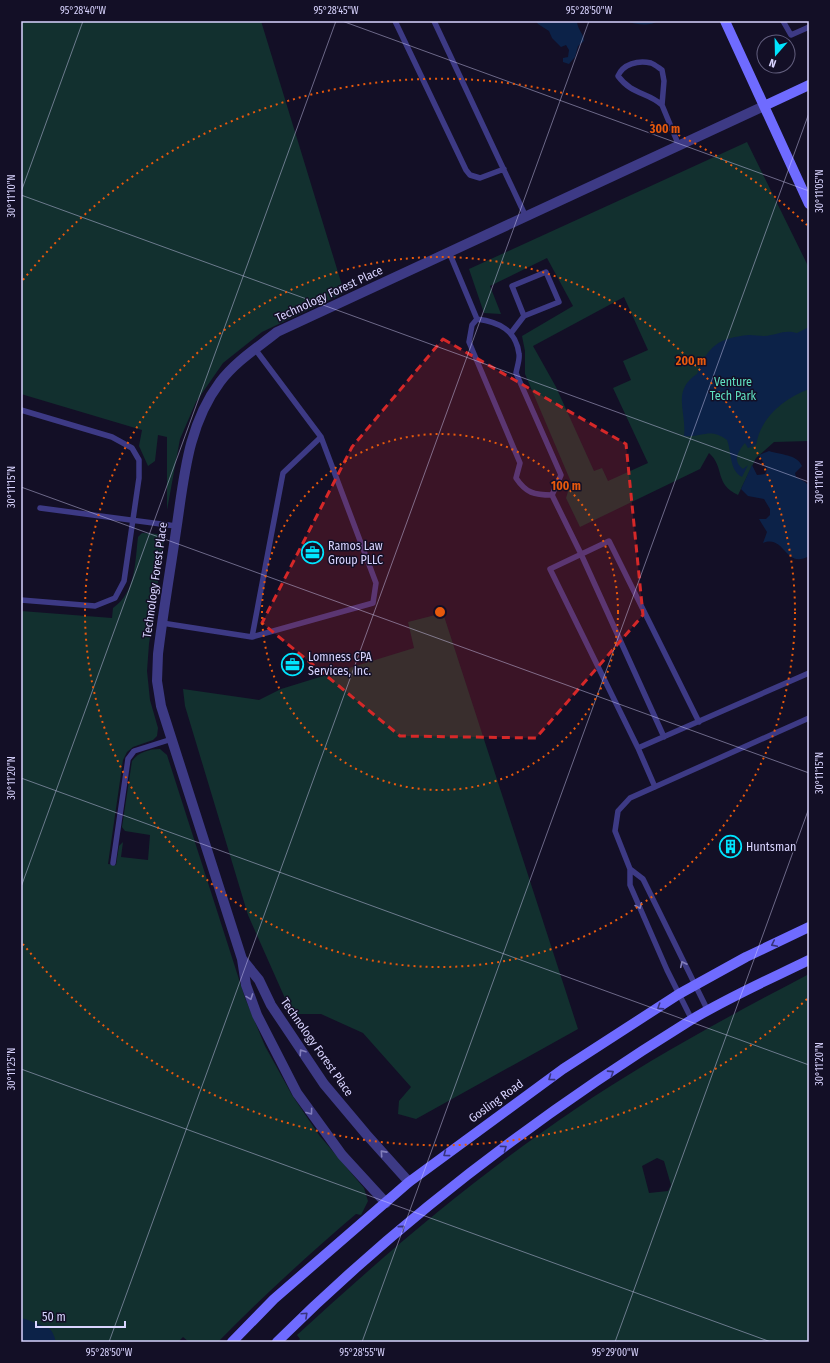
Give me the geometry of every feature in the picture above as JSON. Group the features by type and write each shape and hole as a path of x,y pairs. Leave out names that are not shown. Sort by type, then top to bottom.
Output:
{"main road":[{"path":"725,21 809,204"},
{"name":"Technology Forest Place","path":"764,106 809,85"},
{"name":"Gosling Road","path":"232,1342 274,1299 410,1182 563,1069 679,994 746,957 809,927"},
{"path":"277,1342 356,1266 406,1224 469,1174 580,1094 692,1020 809,960"}],"street":[{"name":"Technology Forest Place","path":"386,1203 342,1155 297,1093 257,1015 246,985 242,959 161,706 157,681 158,654 184,470 192,435 203,410 220,382 235,365 277,332 764,106"},
{"name":"Technology Forest Place","path":"242,959 259,980 271,1005 324,1084 366,1134 410,1182"}],"lane":[{"path":"395,21 466,170 470,175 480,178 504,169"},
{"path":"434,21 526,216"},
{"path":"783,21 791,35 809,27"},
{"path":"662,105 664,81 662,70 651,63 631,64 620,70 618,76 630,89 658,101 662,105 679,146"},
{"path":"449,252 477,318"},
{"path":"511,333 524,316 558,302 546,272 512,286 524,316"},
{"path":"477,318 494,321 511,333 520,355 516,373 561,475 552,495"},
{"path":"477,318 472,325 469,342 520,463 516,478 523,488 537,495 552,495"},
{"path":"162,623 252,637 373,602 376,583 321,437 255,349"},
{"path":"21,410 112,437 132,448 139,460 139,478 124,581 115,598 95,606 21,600"},
{"path":"252,637 283,473 321,437"},
{"path":"552,495 581,554 664,737"},
{"path":"40,508 176,526"},
{"path":"655,787 638,748 550,569 609,541 699,722"},
{"path":"638,748 809,673"},
{"path":"692,1020 630,885 630,869 615,831 618,811 630,798 809,718"},
{"path":"113,864 128,759 134,751 172,739"},
{"path":"630,869 643,879 708,1012"}],"highlighted area":[{"path":"443,339 626,444 643,615 536,738 400,736 262,623 352,447"}],"green space":[{"path":"21,21 261,21 341,282 344,293 262,332 223,363 196,402 180,439 167,510 167,437 158,435 155,461 148,466 139,446 142,430 21,394"},
{"name":"Venture Tech Park","path":"747,142 809,268 809,441 774,442 756,458 738,495 731,491 722,481 717,464 709,453 700,469 580,527 566,498 571,482 525,374 525,351 522,336 573,306 547,258 490,286 501,314 484,313 469,269","holes":["624,297 648,350 623,361 631,380 613,388 648,463 608,481 602,468 594,471 556,387 533,346"]},
{"path":"142,533 158,534 164,540 149,644 147,671 150,700 158,728 157,736 153,740 133,747 127,752 123,760 108,864 116,865 119,846 123,842 121,857 148,860 150,835 125,831 122,827 132,761 144,752 160,749 167,755 245,998 265,1046 292,1095 319,1135 364,1188 368,1201 361,1215 356,1214 320,1245 218,1342 189,1342 183,1337 178,1342 21,1342 21,611 112,618 113,608 121,601 130,585 135,566 138,537"},
{"path":"443,613 578,1029 416,1119 398,1114 399,1101 411,1087 363,1033 321,1014 292,1014 248,915 185,706 183,689 259,700 281,689 414,648 408,622"},
{"path":"809,974 809,1342 297,1342 300,1339 297,1335 363,1275 466,1189 537,1136 631,1073 719,1022","holes":["657,1158 664,1161 671,1185 668,1191 649,1193 642,1166"]}],"water":[{"path":"536,21 577,21 584,41 578,46 575,57 569,64 563,62 563,58 568,57 569,50 566,45 561,47 552,38 549,31"},
{"path":"624,21 659,21 650,24 638,24"},
{"path":"809,327 809,389 783,403 768,417 763,425 756,445 748,448 745,443 742,446 737,456 738,463 743,469 748,465 742,477 733,466 727,440 715,434 684,436 682,395 684,387 697,374 701,364 710,350 722,341 729,338 749,335 764,336 784,332 797,333"},
{"path":"769,451 792,457 800,462 802,466 795,473 796,477 809,486 809,556 801,559 795,559 790,556 776,543 763,543 767,532 759,519 766,519 770,515 770,509 764,499 748,496 741,489 752,465 757,475 765,474 767,469 759,455"}],"waterway":[{"path":"21,1330 22,1329 43,1337 45,1342"}],"place":[{"name":"Ramos Law Group PLLC","path":"313,553"},
{"name":"Lomness CPA Services, Inc.","path":"293,664"},
{"name":"Huntsman","path":"730,847"}]}
